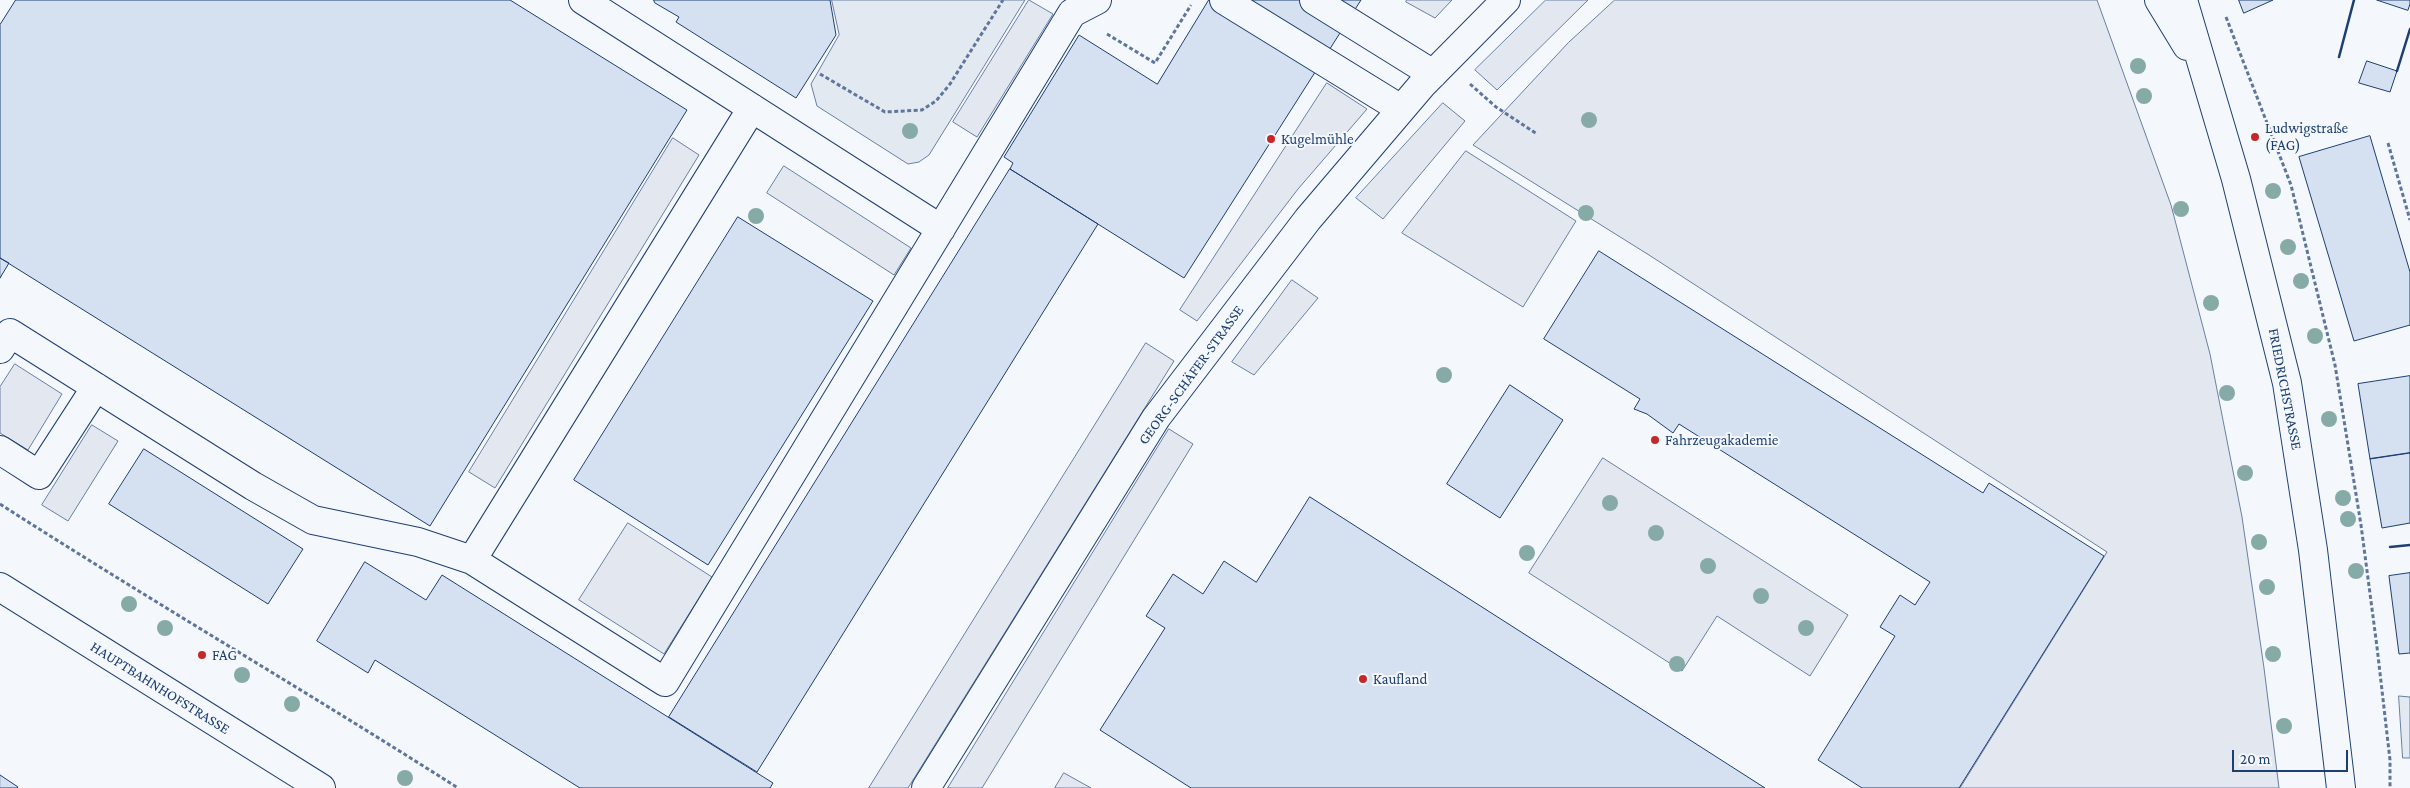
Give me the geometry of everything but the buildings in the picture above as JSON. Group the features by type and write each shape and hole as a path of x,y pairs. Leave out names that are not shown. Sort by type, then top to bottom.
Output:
{"street":[{"path":"583,0 942,230"},
{"path":"0,349 10,333 253,486 313,520 418,542 472,560 665,682 942,230 1072,13 1097,0"},
{"path":"1224,0 1401,109"},
{"path":"1314,0 1433,74"},
{"name":"GEORG-SCHÄFER-STRASSE","path":"926,788 1156,418 1308,219 1401,109 1506,0"},
{"path":"2158,0 2209,82"},
{"name":"FRIEDRICHSTRASSE","path":"2183,0 2209,82 2264,286 2287,382 2313,550 2341,788"},
{"path":"472,560 752,108"},
{"path":"0,450 39,475 96,387"},
{"name":"HAUPTBAHNHOFSTRASSE","path":"0,587 321,788"}],"path":[{"path":"820,74 886,112 922,110 936,101 950,84 1003,0"},
{"path":"1072,13 1155,62 1194,0"},
{"path":"2225,14 2291,185 2335,365 2361,526 2376,638 2390,760 2390,788"},
{"path":"2388,143 2410,220"},
{"path":"0,504 115,578 326,704 458,788"}],"shaded area":[{"path":"832,0 1025,0 929,155 919,162 908,164 817,106 811,84 839,35"},
{"path":"1029,0 1053,14 977,137 953,122"},
{"path":"1407,0 1452,0 1435,18 1406,2"},
{"path":"1546,0 1588,0 1497,90 1475,70"},
{"path":"1615,0 2097,0 2171,205 2210,354 2242,517 2279,788 1960,788 2107,552 1649,255 1473,145 1568,43"},
{"path":"1327,83 1367,109 1298,189 1197,321 1180,310"},
{"path":"1443,103 1465,121 1383,219 1356,198"},
{"path":"673,138 699,155 495,488 469,472"},
{"path":"1466,151 1576,221 1523,307 1402,233"},
{"path":"784,166 911,248 894,275 767,193"},
{"path":"1292,280 1318,298 1254,375 1232,362"},
{"path":"1146,343 1174,361 908,788 869,788"},
{"path":"15,364 62,394 28,450 0,433 0,387"},
{"path":"92,425 118,441 68,521 42,505"},
{"path":"1169,429 1193,444 982,788 948,788"},
{"path":"1603,458 1848,615 1810,676 1717,616 1682,671 1529,573"},
{"path":"628,523 712,577 664,654 579,600"},
{"path":"2399,696 2410,697 2410,758 2403,758"},
{"path":"1064,773 1091,788 1055,788"}],"wall":[{"path":"2339,57 2354,0"},
{"path":"2397,71 2410,29"},
{"path":"2390,547 2410,545"}],"place":[{"name":"Ludwigstraße (FAG)","path":"2255,137"},
{"name":"Kugelmühle","path":"1271,139"},
{"name":"Fahrzeugakademie","path":"1655,440"},
{"name":"FAG","path":"202,655"},
{"name":"Kaufland","path":"1363,679"}]}
